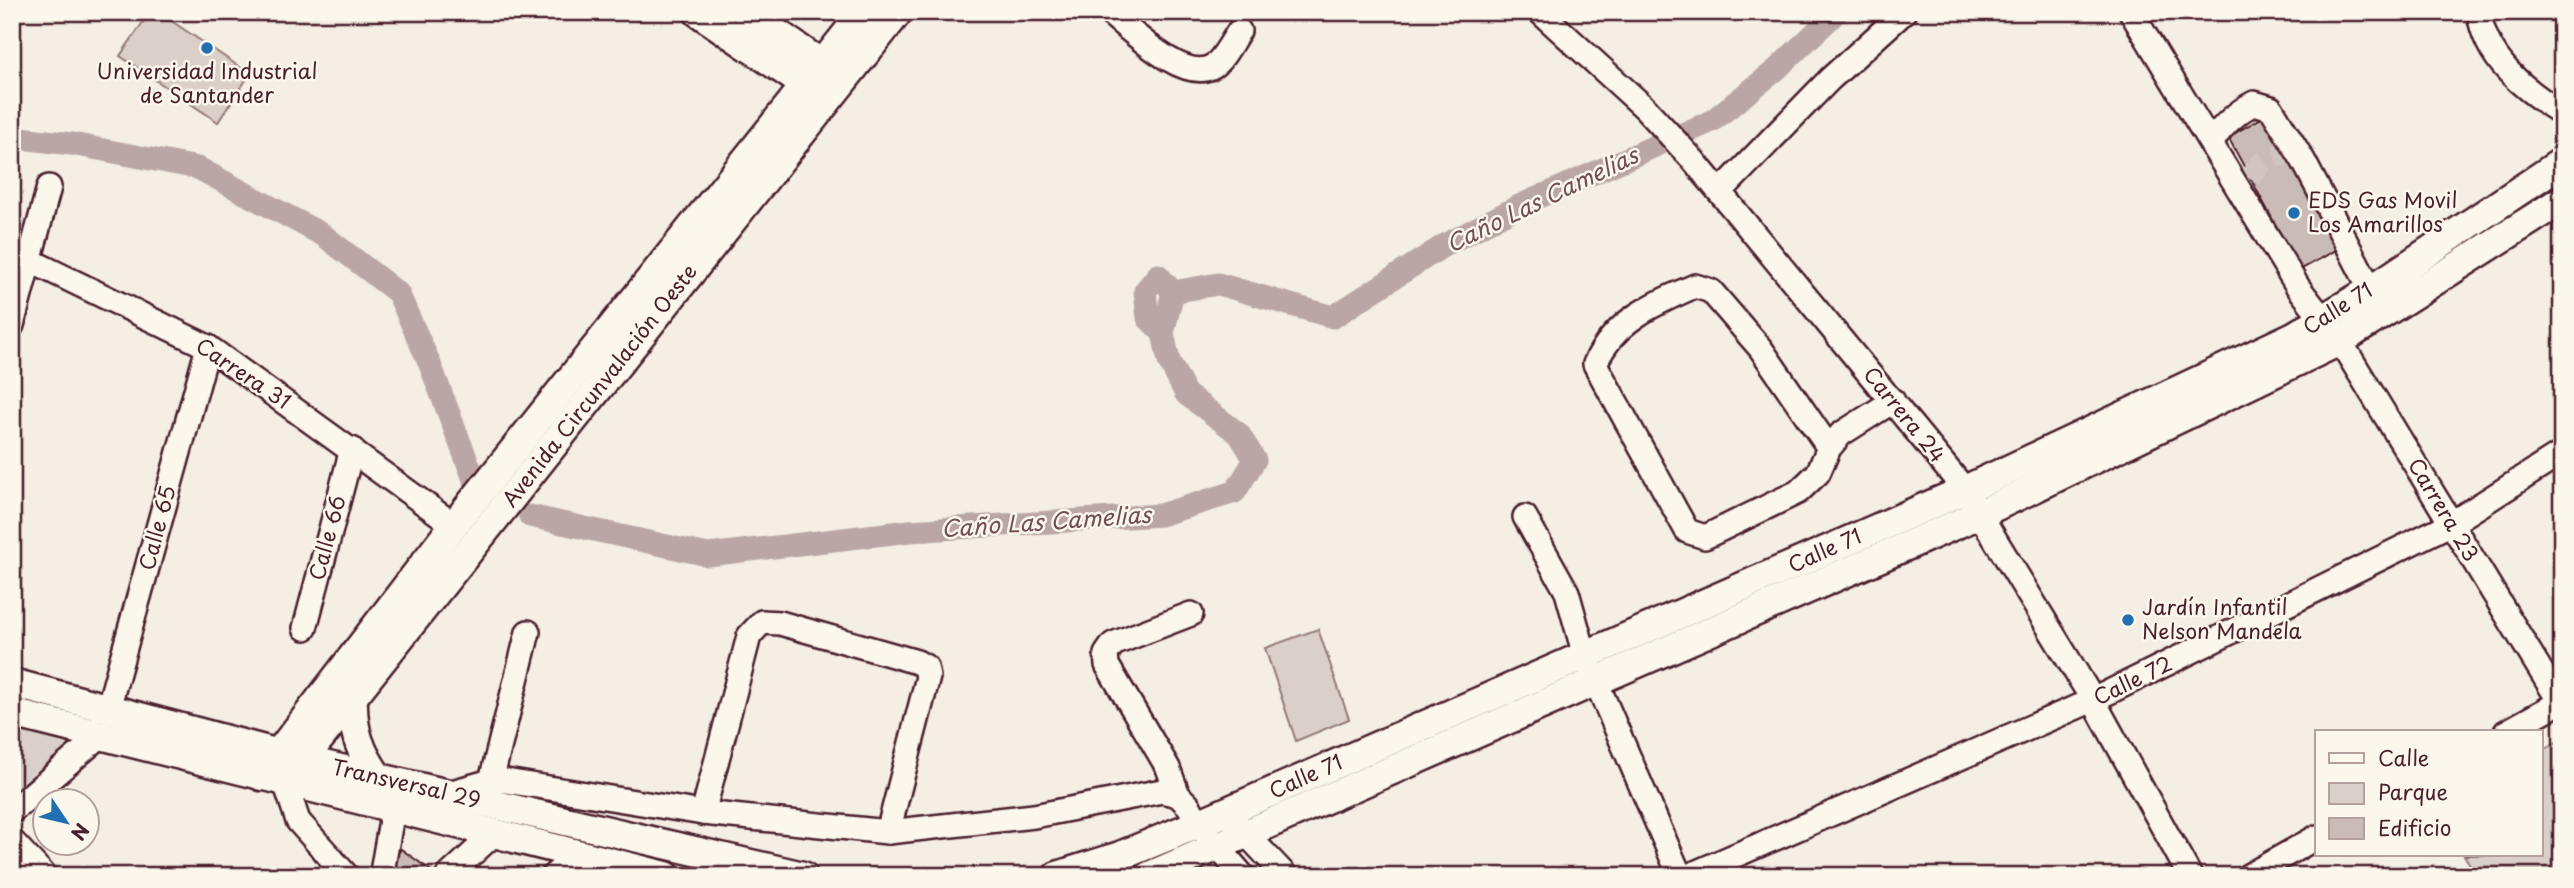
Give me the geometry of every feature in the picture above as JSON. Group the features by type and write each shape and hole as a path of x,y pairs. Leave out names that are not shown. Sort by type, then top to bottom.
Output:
{"main road":[{"path":"698,12 825,82"},
{"path":"746,12 825,82"},
{"name":"Avenida Circunvalación Oeste","path":"290,757 353,699 825,82 864,12"},
{"name":"Avenida Circunvalación Oeste","path":"290,757 454,525 825,82 898,12"},
{"name":"Calle 71","path":"1057,876 1120,856 1198,824 1585,656 1965,490 2294,336 2331,331 2371,290 2562,162"},
{"name":"Calle 71","path":"1149,876 1982,513 2331,331 2562,200"},
{"name":"Transversal 29","path":"12,683 290,757 389,789 496,832 656,875"},
{"path":"353,699 354,732 363,754 389,789"},
{"name":"Transversal 29","path":"12,713 273,779 448,793 643,841 803,876"},
{"path":"273,779 290,757"}],"street":[{"path":"1108,12 1180,67 1198,72 1215,65 1239,31"},
{"name":"Carrera 24","path":"1540,12 1645,108 1694,161 1965,490 1982,513 2093,700 2190,876"},
{"path":"1720,192 1830,79 1904,12"},
{"name":"Carrera 23","path":"2132,12 2212,141 2247,186 2331,331 2561,702"},
{"path":"2479,12 2481,26 2492,50 2515,80 2562,113"},
{"path":"2212,141 2238,114 2255,103 2272,108 2294,157 2371,290"},
{"path":"12,325 20,260 50,187"},
{"name":"Carrera 31","path":"20,260 208,347 454,525"},
{"path":"1829,448 1761,349 1711,291 1695,286 1623,322 1602,347 1595,364 1687,531 1696,535 1715,534 1798,492 1818,472 1829,448 1841,434 1893,401"},
{"name":"Calle 65","path":"108,709 208,347"},
{"name":"Calle 66","path":"304,628 352,449"},
{"name":"Calle 72","path":"1688,876 2093,700 2452,523 2562,453"},
{"path":"1525,517 1567,592 1585,656 1680,876"},
{"path":"1191,614 1113,644 1106,654 1107,665 1168,768 1178,795 1189,806 1198,824 1243,876"},
{"path":"703,813 749,636 762,622 780,623 917,662 926,667 928,677 922,708 888,832"},
{"path":"491,781 528,632"},
{"path":"2510,730 2561,702"},
{"path":"12,811 99,737"},
{"path":"273,779 298,821 347,876"},
{"path":"448,793 491,781 703,813 888,832 1034,816 1162,791 1178,795"},
{"path":"388,876 382,872 389,789"},
{"path":"1226,812 1286,876"},
{"path":"448,876 496,832"},
{"path":"2248,876 2315,838"},
{"path":"12,841 46,876"},
{"path":"554,876 577,855"}],"green space":[{"path":"150,12 158,12 250,74 218,122 120,56"},
{"path":"1318,629 1349,719 1296,741 1265,648"},
{"path":"12,725 76,743 12,793"},
{"path":"2562,739 2562,876 2477,876 2465,856 2542,856 2542,750"}],"building":[{"name":"EDS Gas Movil Los Amarillos","path":"2265,116 2338,249 2300,270 2228,137"},
{"path":"401,849 433,872 431,876 395,876 386,870"}],"waterway":[{"name":"Caño Las Camelias","path":"530,516 708,555 910,531 1160,515 1235,492 1255,460 1239,434 1186,394 1169,361 1163,333 1173,292 1218,284 1333,317 1443,246 1519,206 1712,121 1776,70 1837,12"},
{"name":"Caño Las Camelias","path":"12,137 72,144 198,168 323,235 398,293 429,362 474,479"},
{"path":"1163,333 1148,318 1145,291 1158,275 1173,292"}],"tunnel":[{"path":"2250,178 2265,161 2286,154"}],"place":[{"name":"Universidad Industrial de Santander","path":"207,48"},
{"name":"EDS Gas Movil Los Amarillos","path":"2294,213"},
{"name":"Jardín Infantil Nelson Mandela","path":"2128,620"}]}
